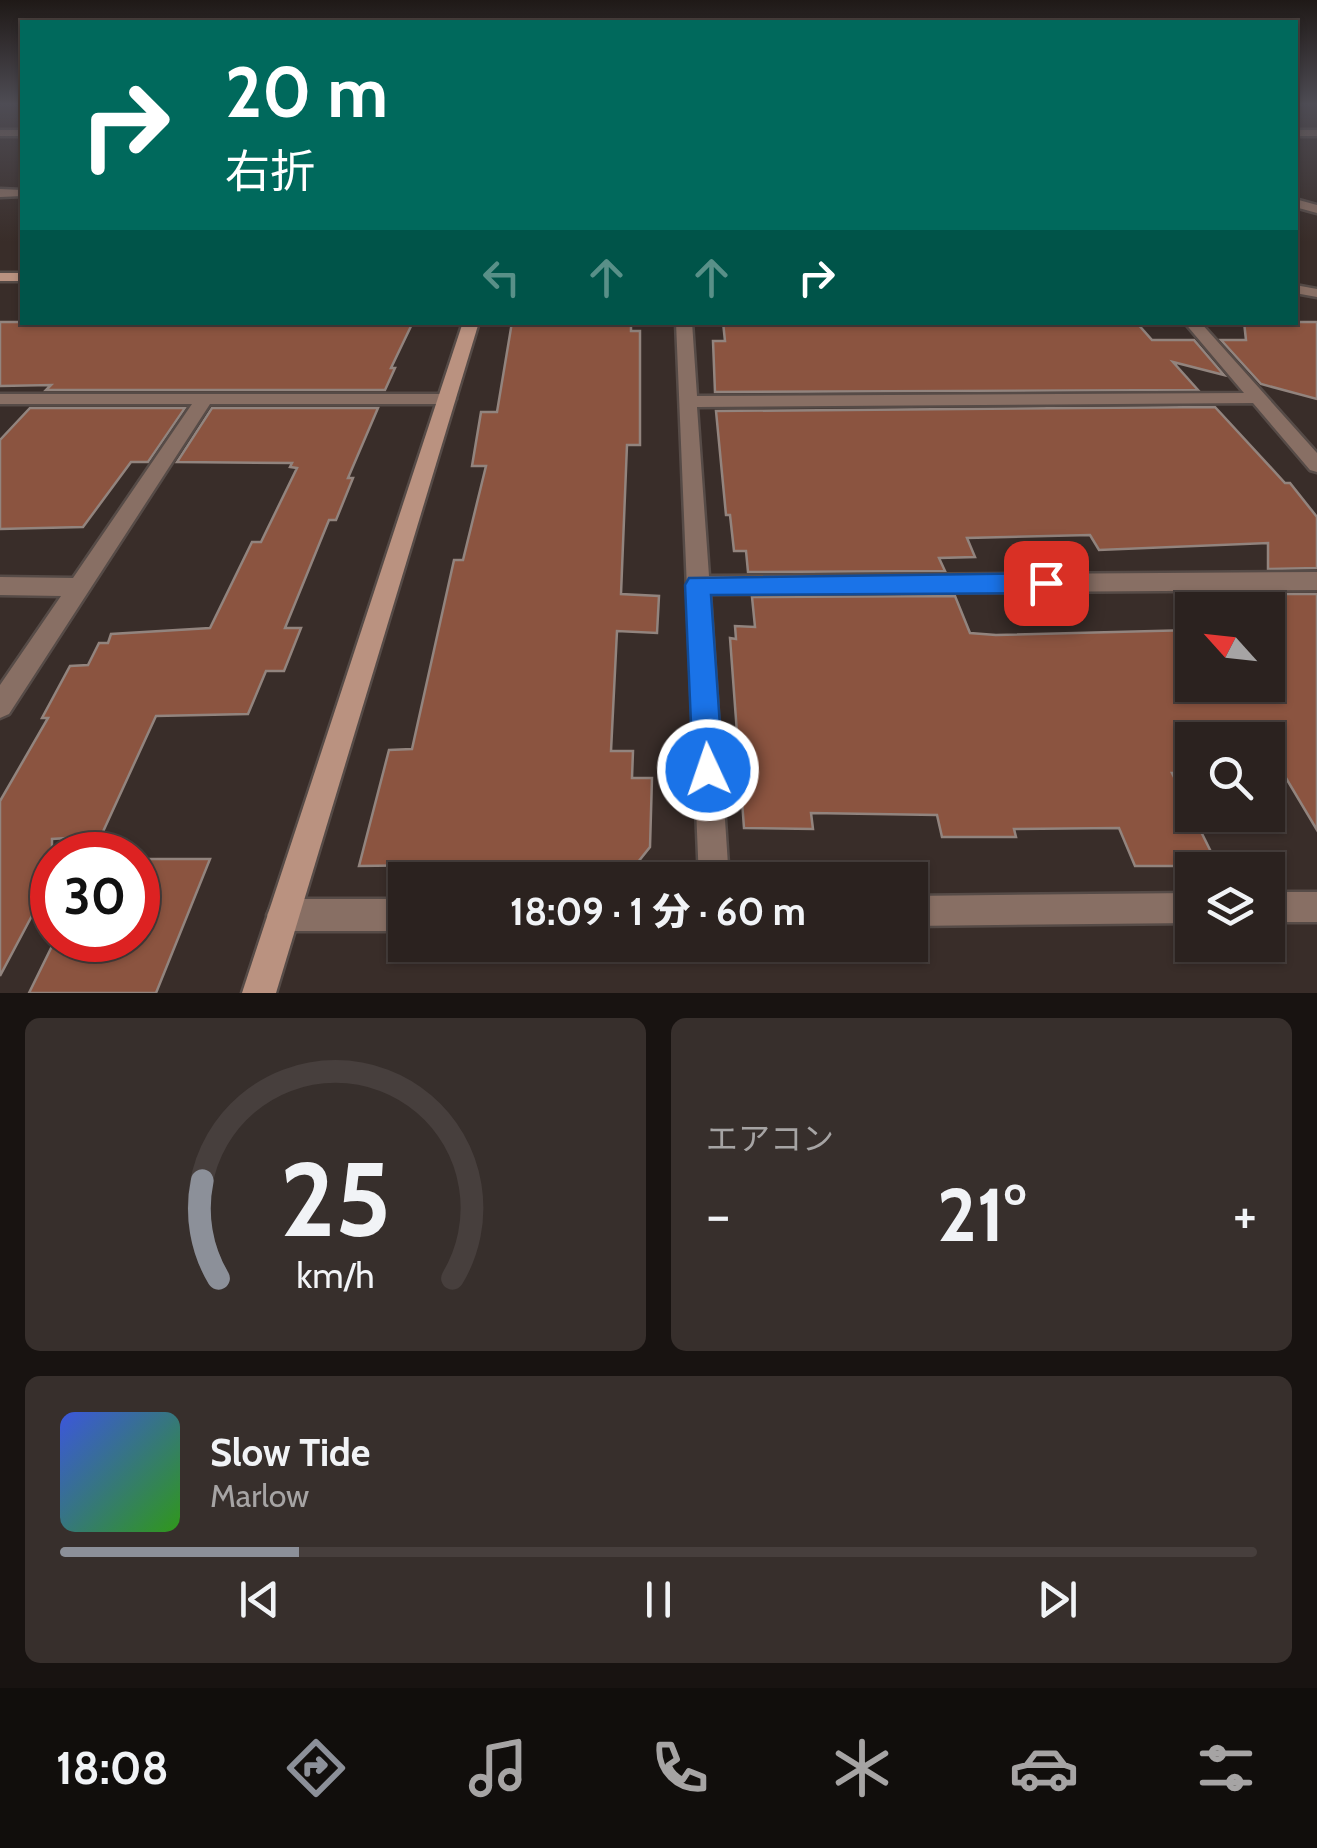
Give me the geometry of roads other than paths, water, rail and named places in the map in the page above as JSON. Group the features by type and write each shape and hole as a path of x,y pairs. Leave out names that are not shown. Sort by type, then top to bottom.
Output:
{"street":[{"path":"258,993 470,325"},
{"path":"684,325 713,862"},
{"path":"1194,325 1317,465"},
{"path":"688,402 1257,398"},
{"path":"0,399 447,399"},
{"path":"0,706 204,399"},
{"path":"698,585 1317,581"},
{"path":"0,586 80,586"},
{"path":"1285,907 1317,907"},
{"path":"928,911 1175,908"},
{"path":"283,916 388,915"}]}
